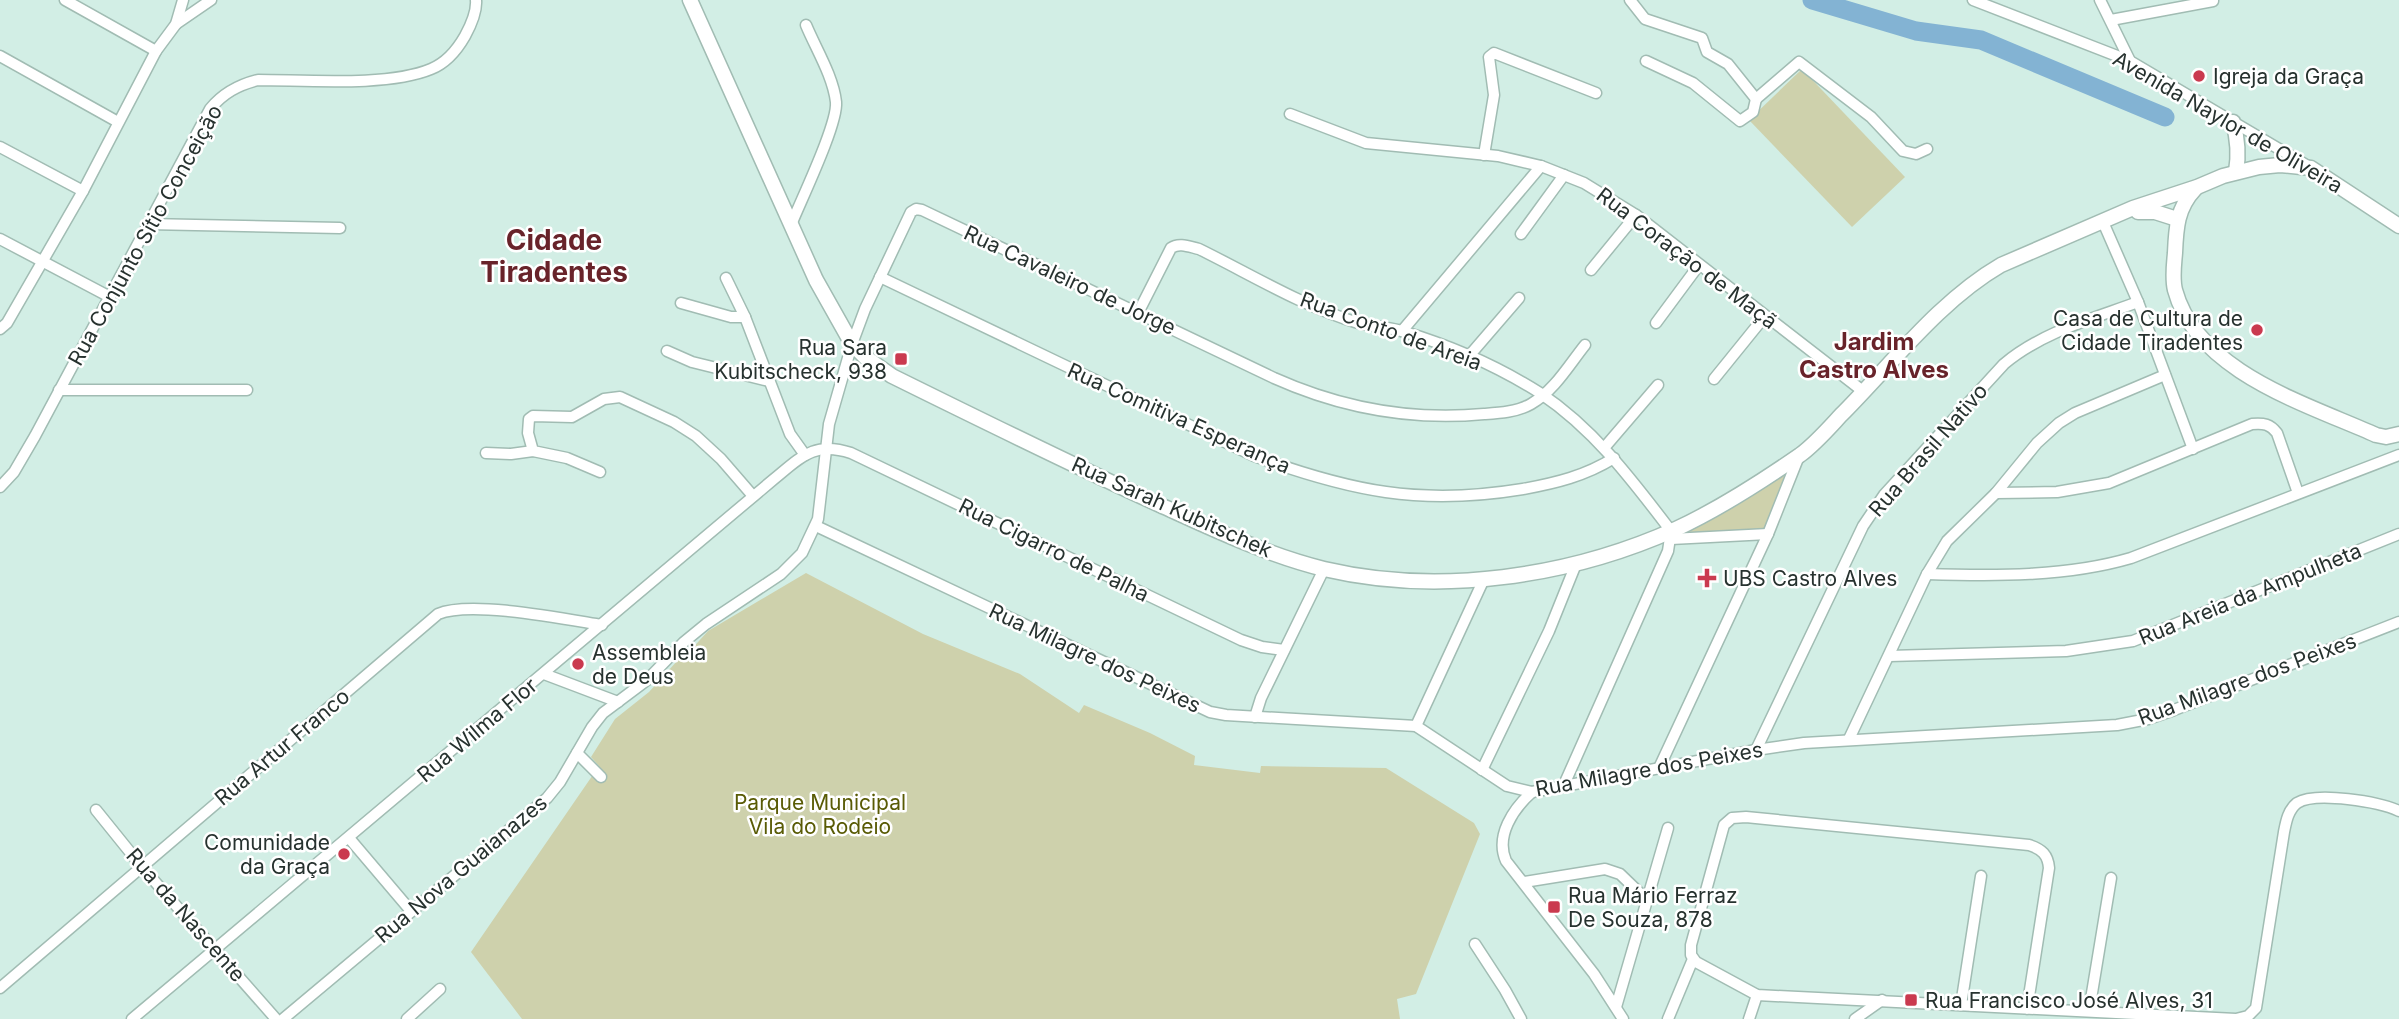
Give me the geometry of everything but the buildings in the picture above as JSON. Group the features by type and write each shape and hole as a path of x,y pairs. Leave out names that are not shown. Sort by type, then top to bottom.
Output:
{"street":[{"path":"65,0 156,51"},
{"path":"176,24 183,0"},
{"path":"0,329 83,191 156,51 176,24 211,0"},
{"name":"Rua Conjunto Sítio Conceição","path":"0,486 13,472 59,390 210,109 227,92 258,80 369,80 430,69 444,62 459,47 473,19 476,0"},
{"path":"690,0 816,280 852,344"},
{"path":"1630,0 1645,19 1702,38 1707,52 1728,64 1756,99"},
{"name":"Avenida Naylor de Oliveira","path":"1973,0 2130,61 2311,168 2399,226"},
{"path":"2100,0 2130,61"},
{"path":"2112,20 2213,1"},
{"path":"791,225 833,123 836,104 832,86 806,25"},
{"path":"1483,155 1494,95 1489,57 1493,53 1596,93"},
{"path":"0,56 118,122"},
{"path":"1646,61 1693,83 1740,121 1753,112 1756,99 1799,62 1871,117 1903,151 1916,154 1927,149"},
{"name":"Rua Coração de Maçã","path":"1290,114 1366,143 1483,155 1541,166 1602,193 1636,215 1864,392"},
{"path":"2233,122 2237,138 2236,172"},
{"path":"0,147 83,191"},
{"name":"Rua Sarah Kubitschek","path":"852,344 892,376 1112,484 1259,548 1324,569 1419,581 1484,579 1576,564 1671,535 1742,492 1799,456 1950,302 1985,274 2001,265 2119,215 2236,172 2280,165 2311,168"},
{"path":"1402,331 1541,166"},
{"path":"1521,234 1564,175"},
{"path":"2197,187 2188,197 2177,219 2173,275 2175,290 2190,325 2203,340 2258,383 2376,435 2386,437 2399,434"},
{"name":"Rua Cavaleiro de Jorge","path":"816,526 829,424 852,344 864,309 907,218 916,209 1296,388 1355,407 1429,417 1475,415 1514,410 1528,406 1543,396"},
{"name":"Rua Sarah Kubitschek","path":"2119,215 2155,212 2177,219"},
{"path":"1591,270 1636,215"},
{"path":"2103,222 2138,302 2193,449"},
{"path":"147,224 340,228"},
{"path":"0,239 110,297"},
{"name":"Rua Conto de Areia","path":"1138,313 1171,248 1183,245 1199,249 1329,312 1358,323 1402,331 1469,356 1543,396 1571,416 1614,458 1671,535"},
{"path":"1656,323 1699,265"},
{"name":"Rua Comitiva Esperança","path":"880,277 1254,456 1345,486 1416,496 1496,493 1576,477 1594,471 1614,458"},
{"path":"726,278 745,317 790,434 805,455"},
{"path":"1469,356 1519,298"},
{"name":"Rua Brasil Nativo","path":"1756,750 1863,526 1884,495 2004,364 2022,349 2042,338 2138,302"},
{"path":"681,303 731,317 745,317"},
{"path":"1714,379 1765,316"},
{"path":"1543,396 1585,345"},
{"path":"667,351 692,362 769,382"},
{"path":"1849,739 1927,574 1947,541 1996,493 2037,443 2059,423 2075,413 2165,374"},
{"path":"1604,448 1658,385"},
{"path":"59,390 247,390"},
{"path":"533,452 527,422 531,417 572,417 604,399 620,397 674,422 696,436 721,459 753,496"},
{"path":"1996,493 2057,492 2090,488 2109,483 2252,424 2263,423 2272,426 2277,433 2298,493"},
{"name":"Rua Wilma Flor","path":"132,1019 753,496 805,455 825,447"},
{"name":"Rua Cigarro de Palha","path":"825,447 851,453 1241,640 1284,650"},
{"path":"486,453 533,452 567,458 600,472"},
{"path":"1927,574 2049,572 2103,566 2131,558 2399,455"},
{"path":"1659,768 1768,534 1799,456"},
{"name":"Rua Milagre dos Peixes","path":"816,526 1202,709 1217,714 1416,726 1507,786 1532,792 1756,750 1849,739 2117,725 2148,719 2399,622"},
{"name":"Rua Nova Guaianazes","path":"283,1019 547,798 560,782 597,720 647,680 706,624 781,575 802,553 816,526"},
{"path":"1563,786 1671,535 1768,534"},
{"name":"Rua Areia da Ampulheta","path":"1889,656 2066,652 2133,641 2399,534"},
{"path":"1482,770 1549,631 1576,564"},
{"path":"1255,717 1261,698 1324,569"},
{"path":"1416,726 1484,579"},
{"name":"Rua Artur Franco","path":"0,988 438,614 453,610 506,611 602,625"},
{"path":"544,674 618,702"},
{"path":"577,753 601,777"},
{"path":"1532,792 1509,822 1502,839 1502,851 1506,861 1594,974 1623,1019"},
{"path":"1693,959 1710,971 1758,995 2236,1019 2248,1016 2256,1008 2284,832 2290,811 2301,801 2319,799 2357,800 2399,811"},
{"name":"Rua da Nascente","path":"96,810 142,867 276,1019"},
{"path":"1668,1019 1693,959 1691,945 1722,830 1732,818 1746,817 2036,847 2045,854 2049,868 2027,1009"},
{"path":"1616,1007 1668,828"},
{"path":"349,838 411,911"},
{"path":"1524,882 1605,869 1620,874 1647,900"},
{"path":"1961,1005 1981,876"},
{"path":"2089,1012 2111,878"},
{"path":"1475,944 1506,990 1521,1019"},
{"path":"407,1019 440,989"},
{"path":"1749,1019 1758,995"},
{"path":"1855,1019 1882,1000"}],"green space":[{"path":"1802,69 1905,177 1852,227 1749,120"},
{"path":"1788,470 1765,530 1678,536"},
{"name":"Parque Municipal Vila do Rodeio","path":"806,573 923,634 1020,674 1079,713 1084,705 1150,733 1195,756 1194,765 1260,773 1261,766 1386,768 1474,823 1480,834 1416,994 1397,999 1400,1019 522,1019 471,952 599,766 591,757 615,719 649,692 708,631"}],"waterway":[{"path":"1812,0 1916,31 1981,40 2165,117"}],"place":[{"name":"Igreja da Graça","path":"2199,76"},
{"name":"Casa de Cultura de Cidade Tiradentes","path":"2257,330"},
{"name":"Rua Sara Kubitscheck, 938","path":"901,359"},
{"name":"UBS Castro Alves","path":"1707,578"},
{"name":"Assembleia de Deus","path":"578,664"},
{"name":"Comunidade da Graça","path":"344,854"},
{"name":"Rua Mário Ferraz De Souza, 878","path":"1554,907"},
{"name":"Rua Francisco José Alves, 31","path":"1911,1000"}],"district":[{"name":"Cidade Tiradentes","path":"554,256"},
{"name":"Jardim Castro Alves","path":"1874,355"}]}
